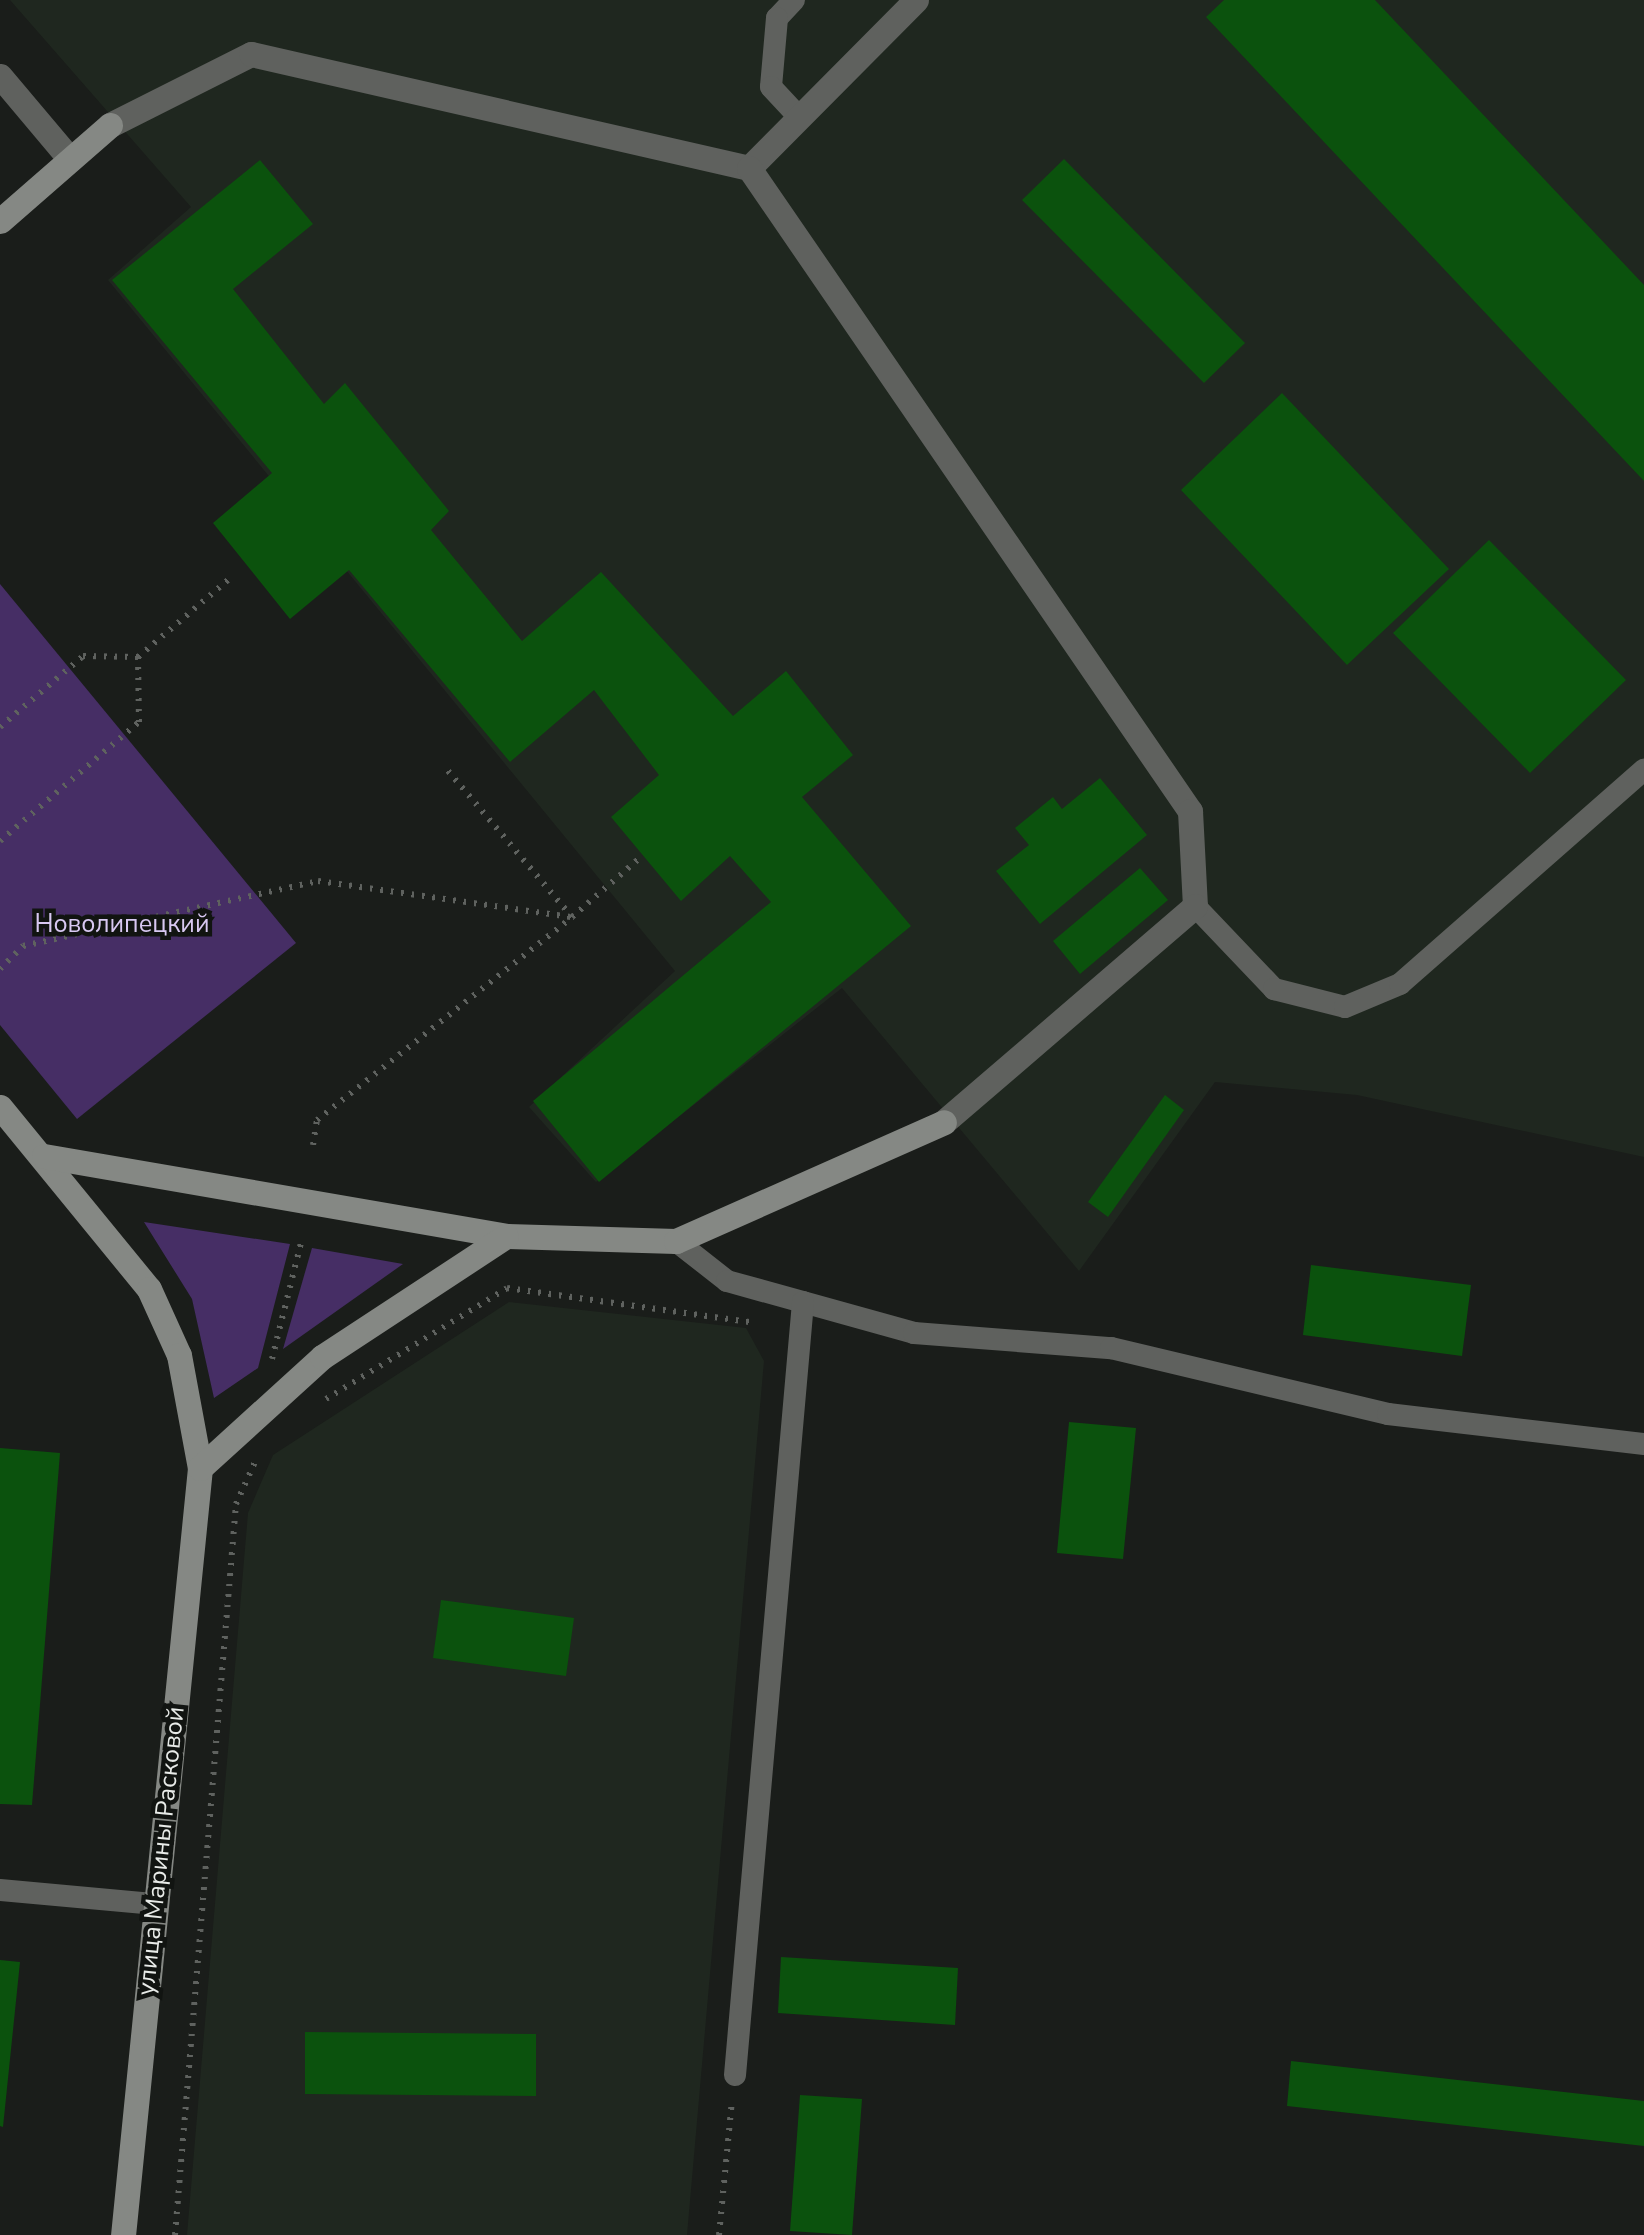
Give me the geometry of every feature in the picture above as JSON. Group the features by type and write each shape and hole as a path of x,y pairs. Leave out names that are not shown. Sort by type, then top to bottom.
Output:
{"street":[{"path":"750,168 916,0"},
{"path":"0,220 110,125 251,54 750,168 1190,811 1195,906 944,1122 676,1241 506,1236 44,1156"},
{"path":"0,76 70,159"},
{"name":"улица Марины Расковой","path":"0,1107 149,1288 179,1354 200,1468 123,2235"},
{"path":"200,1468 322,1357 506,1236"}],"lane":[{"path":"794,0 777,18 770,87 800,117"},
{"path":"1195,906 1274,990 1345,1007 1400,984 1644,770"},
{"path":"676,1241 727,1280 914,1333 1111,1348 1388,1414 1644,1444"},
{"path":"735,2075 803,1302"},
{"path":"0,1890 155,1904"}],"path":[{"path":"0,728 83,656 138,658 229,579"},
{"path":"0,841 140,722 138,658"},
{"path":"448,772 572,916"},
{"path":"313,1145 317,1120 643,855"},
{"path":"0,970 23,946 318,881 572,916"},
{"path":"272,1359 301,1242"},
{"path":"321,1402 507,1288 801,1329"},
{"path":"175,2235 236,1504 258,1458"},
{"path":"719,2235 735,2075"}],"shaded area":[{"path":"10,0 1644,0 1644,1157 1357,1095 1215,1082 1079,1271 842,988 596,1182 529,1107 675,971 108,280 191,207"},
{"path":"509,1302 746,1328 764,1361 687,2235 187,2235 248,1513 273,1455"}],"green space":[{"name":"Новолипецкий","path":"0,584 296,943 77,1119 0,1025"},
{"path":"144,1222 290,1244 258,1368 214,1398 192,1299"},
{"path":"312,1248 403,1264 283,1349"}],"building":[{"path":"1224,0 1375,0 1644,285 1644,481 1206,17"},
{"path":"1064,159 1245,343 1204,383 1022,200"},
{"path":"260,160 313,224 233,289 324,404 345,383 449,511 431,530 522,641 601,572 733,716 786,671 853,755 802,797 911,926 599,1182 533,1101 771,902 730,856 681,901 611,817 659,775 594,690 510,762 349,570 290,619 213,523 272,473 112,280"},
{"path":"1282,393 1449,569 1347,665 1181,490"},
{"path":"1489,540 1626,680 1530,773 1393,633"},
{"path":"1100,778 1147,835 1040,924 996,871 1029,845 1015,828 1053,797 1062,809"},
{"path":"1140,868 1168,900 1080,974 1053,941"},
{"path":"1165,1095 1184,1110 1108,1217 1088,1202"},
{"path":"1311,1265 1471,1285 1462,1356 1303,1335"},
{"path":"1069,1422 1136,1428 1123,1559 1057,1553"},
{"path":"0,1448 60,1453 32,1805 0,1804"},
{"path":"441,1600 574,1618 566,1676 433,1658"},
{"path":"781,1957 958,1968 955,2025 778,2013"},
{"path":"0,1960 20,1962 3,2127 0,2126"},
{"path":"305,2032 536,2034 536,2096 305,2094"},
{"path":"1291,2061 1644,2101 1644,2146 1287,2106"},
{"path":"800,2095 862,2099 852,2235 790,2231"}]}
